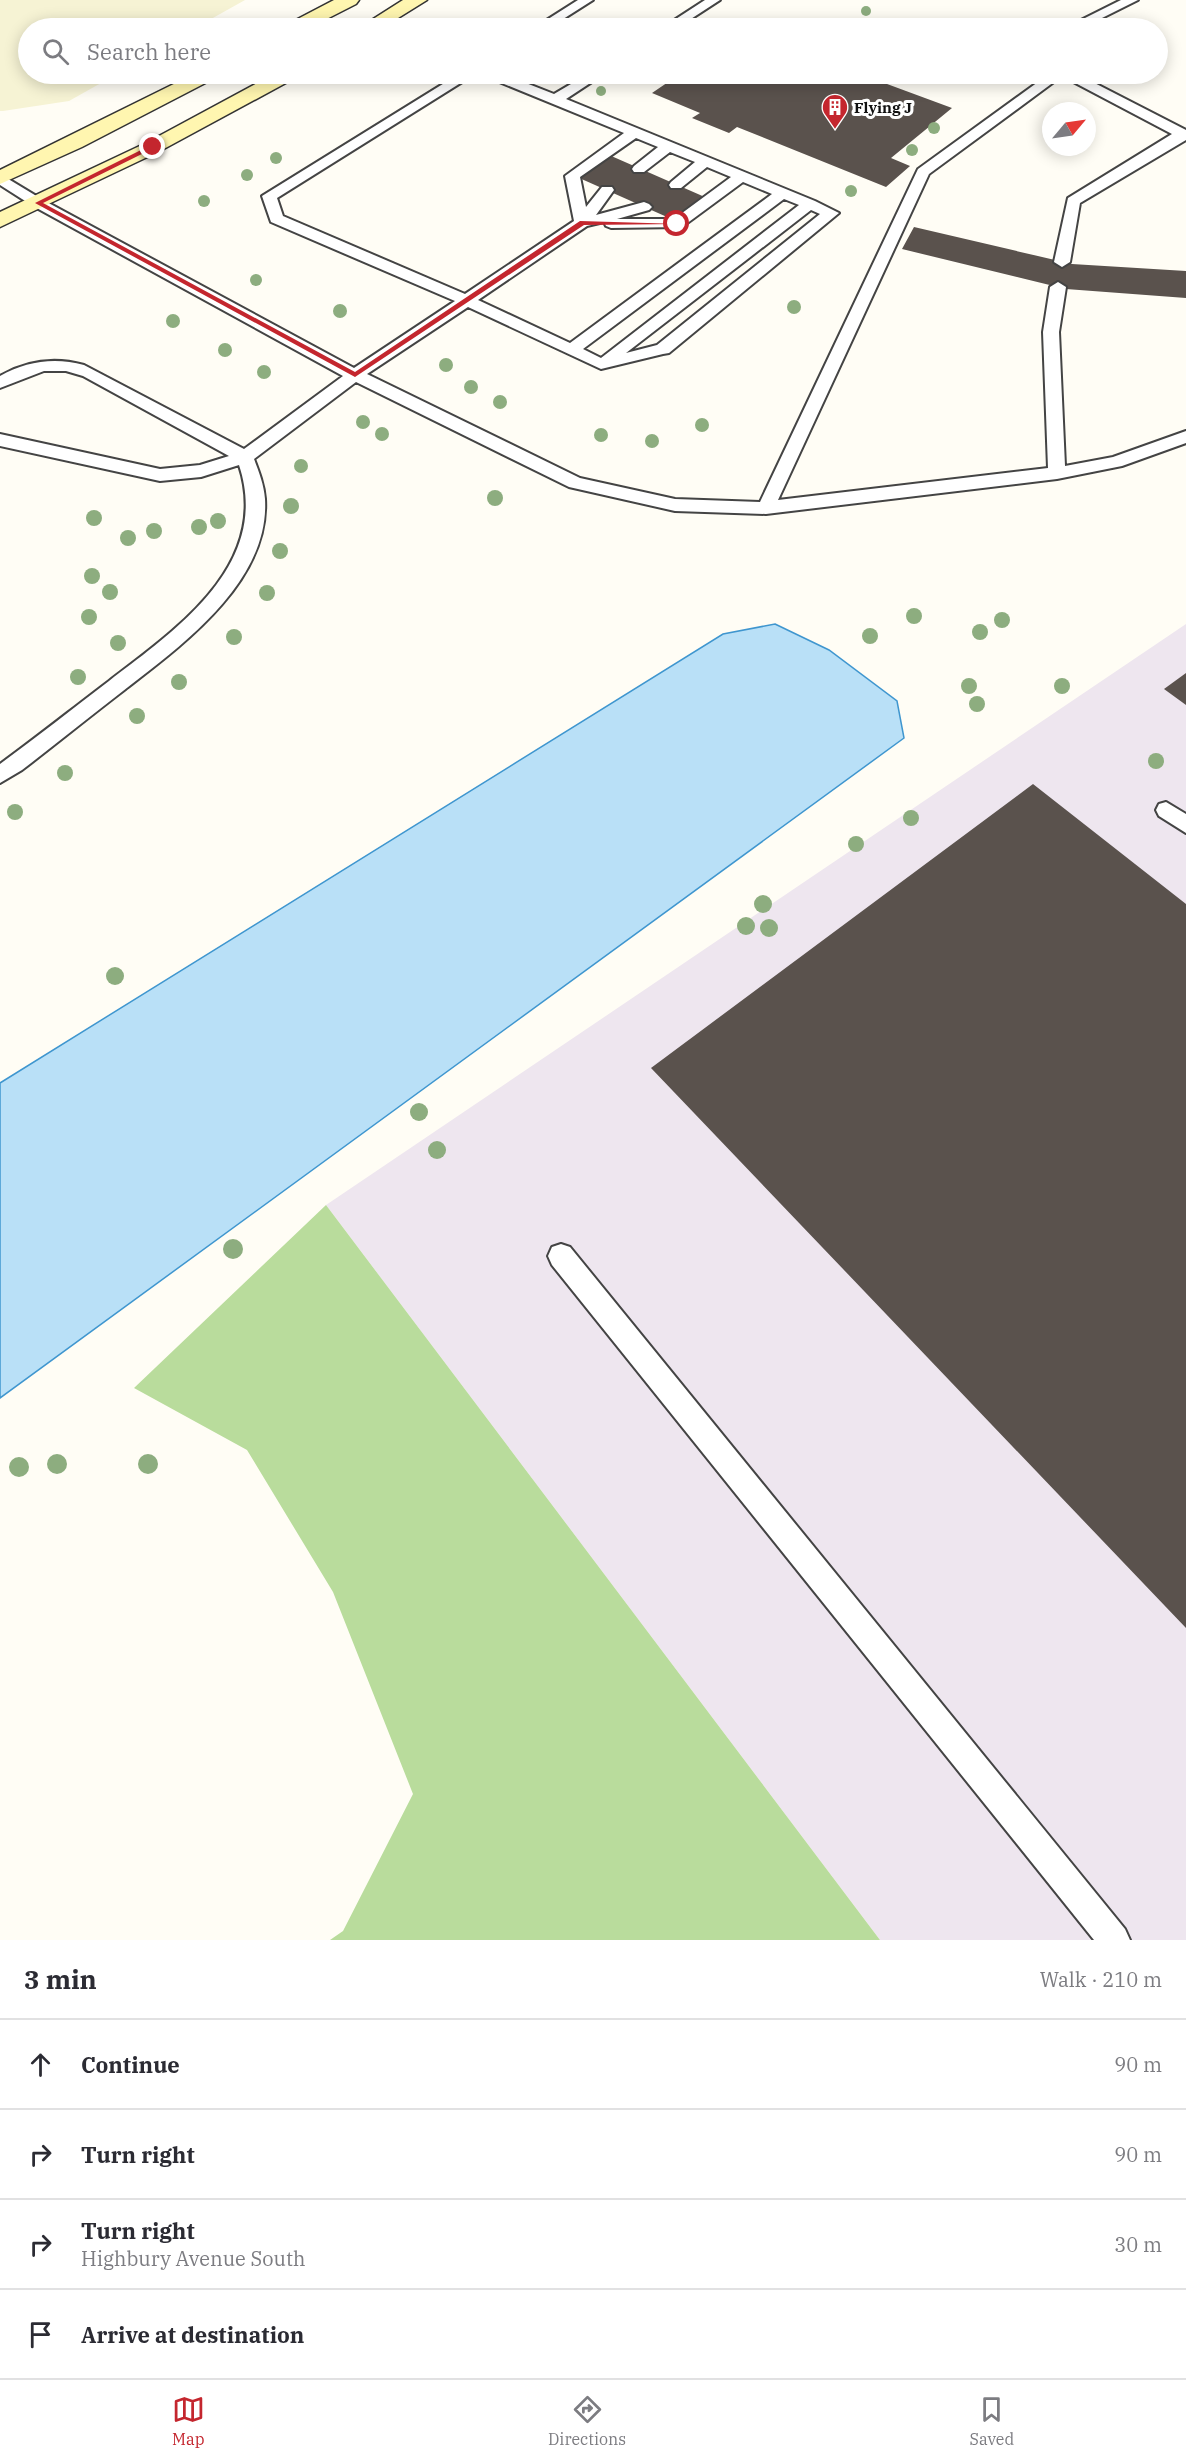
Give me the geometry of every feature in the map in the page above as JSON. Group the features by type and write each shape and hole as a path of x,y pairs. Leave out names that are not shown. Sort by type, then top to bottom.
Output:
{"main road":[{"path":"314,18 349,0"},
{"path":"390,18 417,0"},
{"path":"0,178 75,143 189,84"},
{"path":"0,220 153,147 270,84"}],"lane":[{"path":"557,18 587,0"},
{"path":"685,18 714,0"},
{"path":"1093,18 1132,0"},
{"path":"452,84 268,196 276,219 466,300 601,364 663,349 831,213 518,84"},
{"path":"556,99 581,84"},
{"path":"766,508 923,172 1043,84"},
{"path":"1087,84 1185,135"},
{"path":"582,223 572,176 635,132"},
{"path":"1062,262 1074,201 1185,135"},
{"path":"639,169 669,146"},
{"path":"676,184 706,161"},
{"path":"582,223 677,224 742,176"},
{"path":"0,178 38,203 355,375 575,483 675,505 766,508 1057,473 1116,462 1186,437"},
{"path":"582,223 607,190"},
{"path":"571,350 783,193"},
{"path":"601,364 810,204"},
{"path":"0,440 159,475 201,471 245,457 355,375 582,223 644,207"},
{"path":"1057,473 1051,332 1058,287"},
{"path":"0,383 12,375 41,366 69,364 89,372 245,457 254,484 256,504 251,535 235,573 213,604 180,637 0,775"},
{"path":"1166,810 1186,825"},
{"path":"561,1256 1114,1940"}],"shaded area":[{"path":"0,0 245,0 213,18 18,18 18,84 99,84 69,101 0,111"},
{"path":"1186,624 1186,1940 880,1940 326,1205"}],"green space":[{"path":"326,1205 880,1940 330,1940 343,1931 413,1794 333,1592 247,1450 134,1388"}],"water":[{"path":"775,624 829,650 897,701 904,738 0,1398 0,1083 723,634"}],"building":[{"name":"Flying J","path":"665,84 887,84 952,108 891,158 910,166 886,187 737,127 729,133 692,118 700,113 652,93"},
{"path":"609,155 707,198 676,221 577,177"},
{"path":"914,227 1072,264 1186,271 1186,298 1066,289 902,249"},
{"path":"1186,673 1186,705 1164,689"},
{"path":"1033,784 1186,904 1186,1628 651,1068"}],"place":[{"name":"Flying J","path":"835,130"}],"route":[{"path":"153,147 38,203 355,375 432,326 466,300 582,223 677,224"}]}
